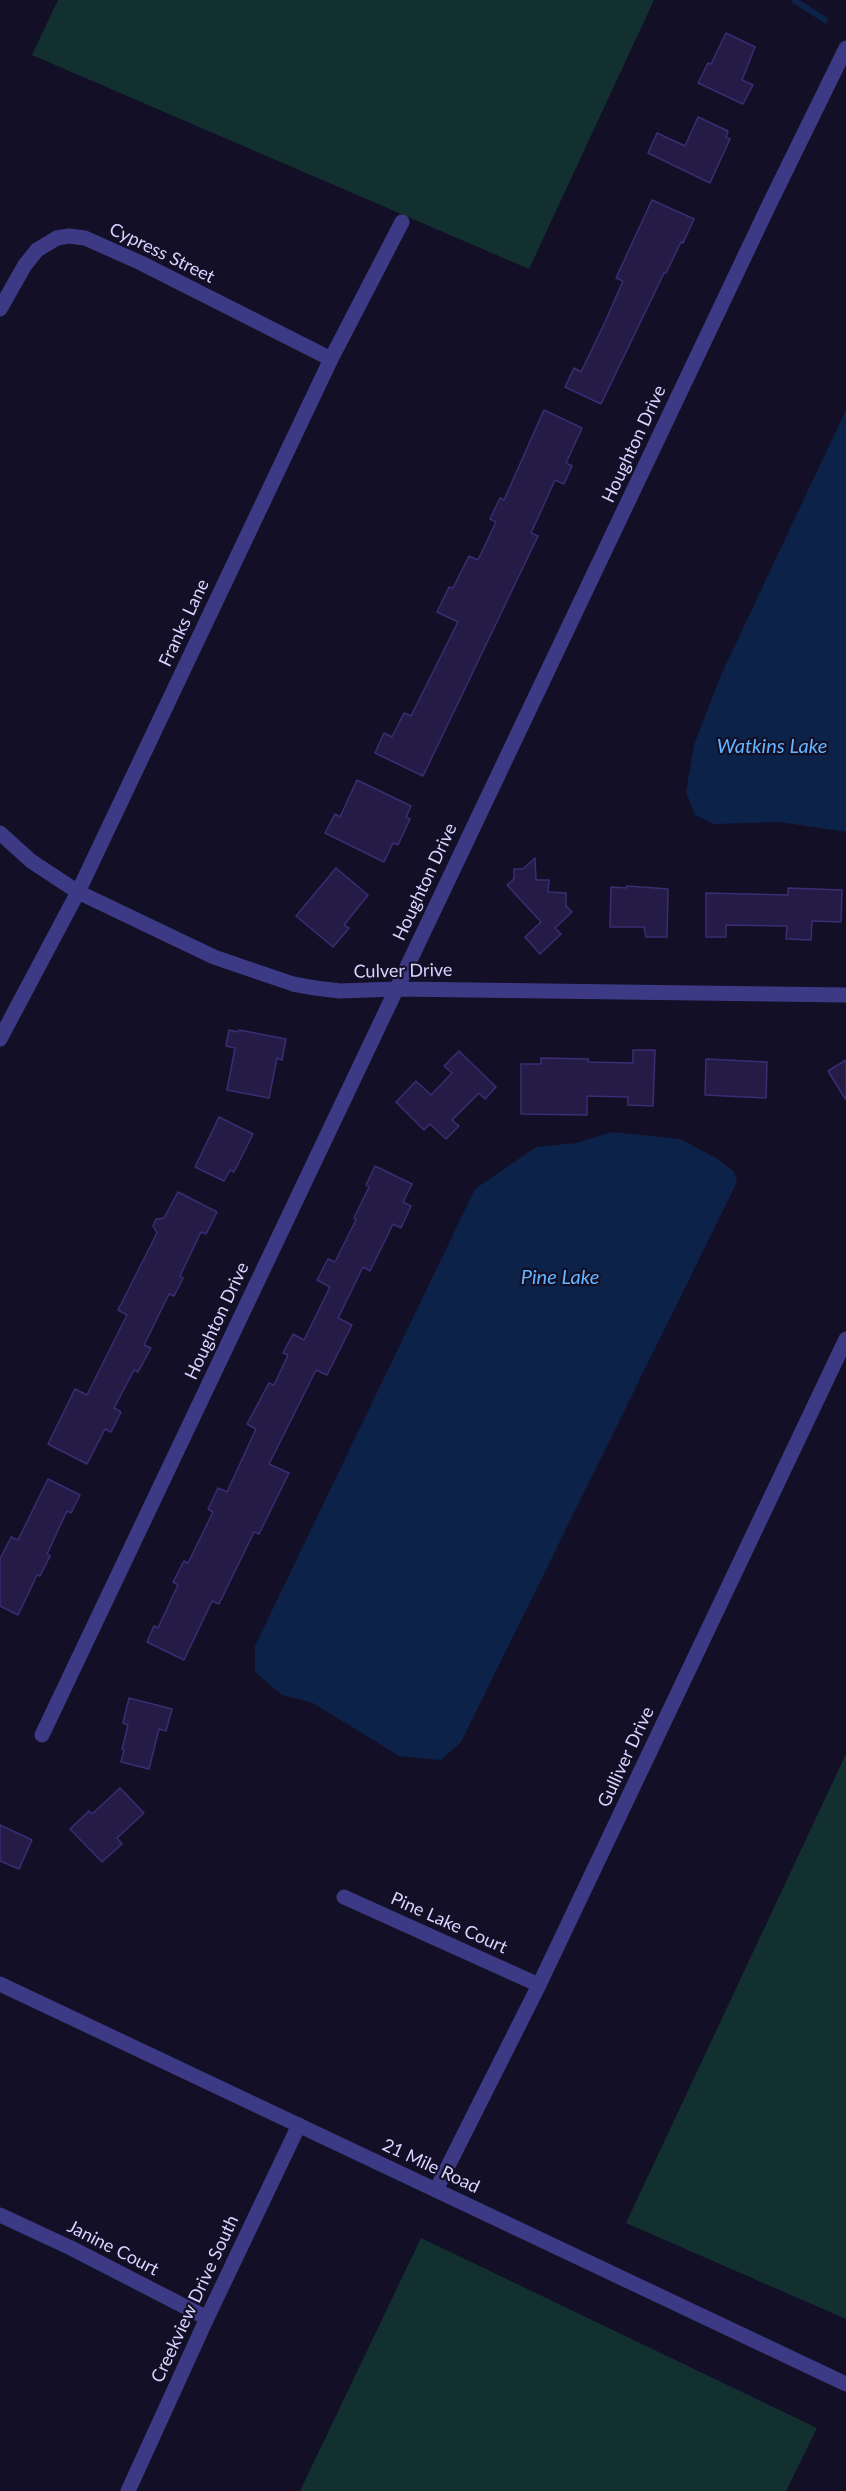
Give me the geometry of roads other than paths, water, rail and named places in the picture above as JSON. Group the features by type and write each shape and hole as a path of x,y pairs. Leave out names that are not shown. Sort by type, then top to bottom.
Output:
{"street":[{"name":"Houghton Drive","path":"42,1734 846,48"},
{"name":"Franks Lane","path":"0,1039 78,892 332,359 402,222"},
{"name":"Cypress Street","path":"0,309 25,265 37,250 57,238 69,236 85,238 141,263 332,359"},
{"name":"Culver Drive","path":"0,833 31,861 78,892 214,957 293,984 340,991 396,989 846,996"},
{"name":"Gulliver Drive","path":"436,2190 539,1984 846,1339"},
{"name":"Pine Lake Court","path":"344,1897 539,1984"},
{"name":"21 Mile Road","path":"0,1984 846,2384"},
{"name":"Creekview Drive South","path":"128,2491 299,2125"},
{"name":"Janine Court","path":"0,2215 71,2248 207,2319"}],"water":[{"name":"Watkins Lake","path":"846,410 846,832 780,822 714,824 695,815 686,792 694,745 721,675"},
{"name":"Pine Lake","path":"612,1132 680,1139 718,1159 734,1172 737,1182 461,1742 441,1760 399,1756 313,1703 282,1695 255,1672 255,1646 475,1189 536,1147 576,1143"}],"waterway":[{"path":"794,0 825,20"}]}
